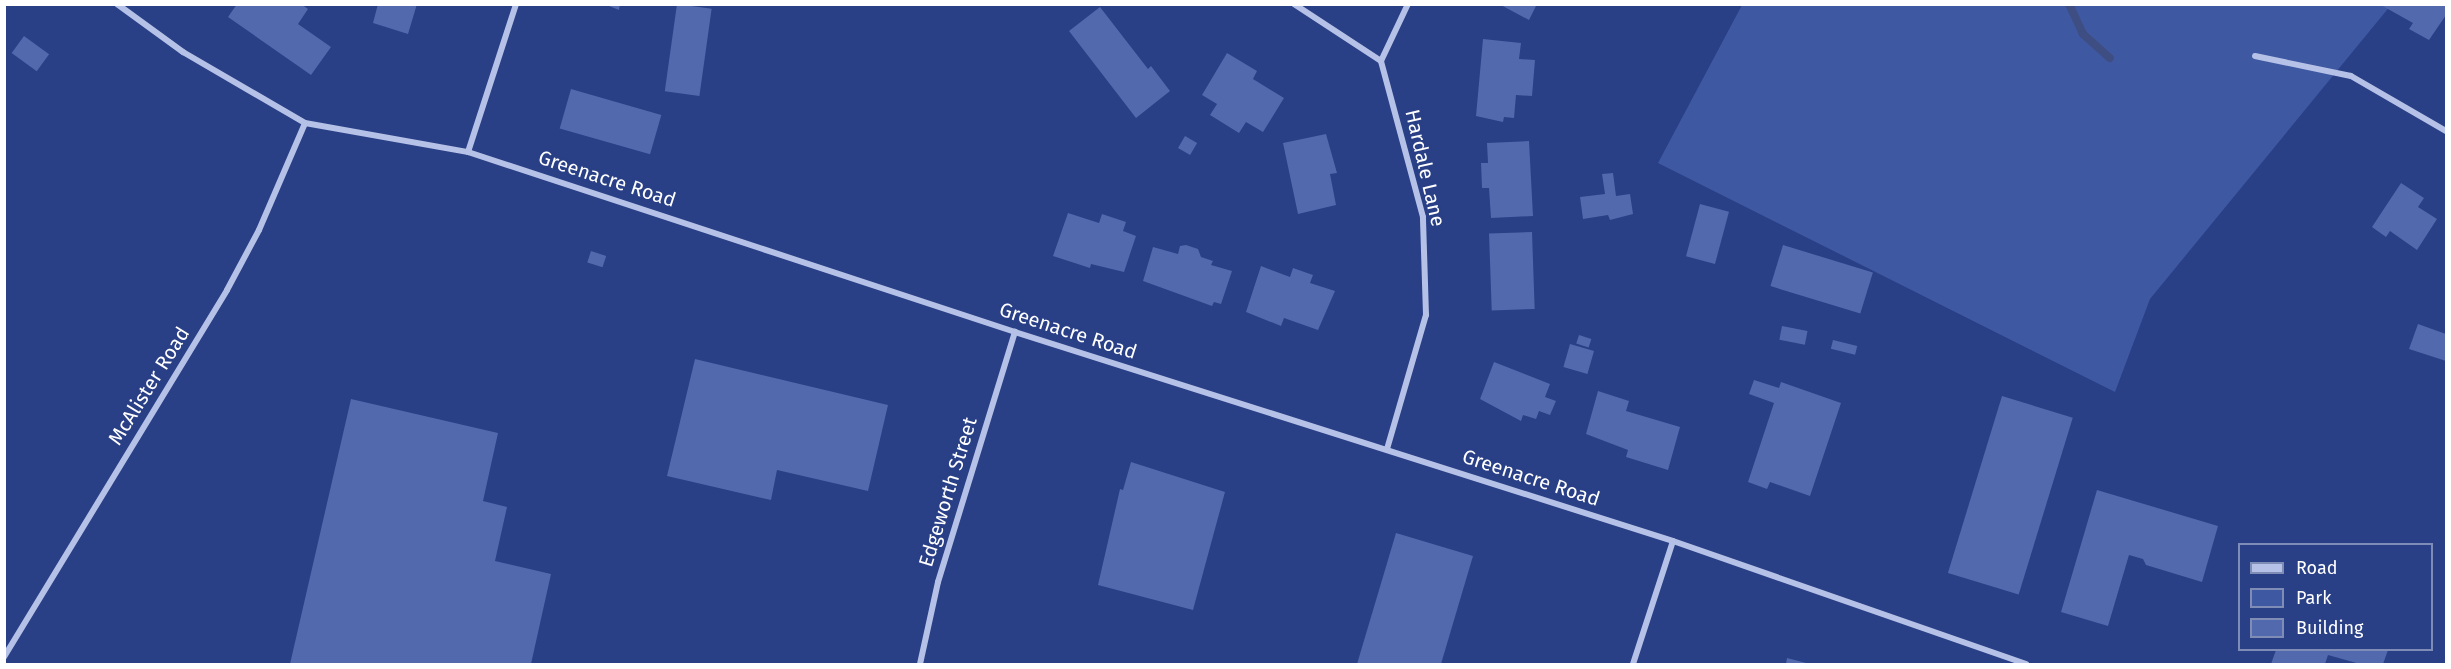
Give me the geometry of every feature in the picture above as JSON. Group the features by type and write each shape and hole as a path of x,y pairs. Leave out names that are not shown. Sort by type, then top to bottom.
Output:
{"street":[{"name":"Greenacre Road","path":"117,4 183,52 305,123 468,152 1015,332 1673,541 2026,664"},
{"path":"468,152 516,4"},
{"path":"1294,4 1381,61 1408,4"},
{"path":"2255,56 2351,76 2446,130"},
{"name":"Hardale Lane","path":"1381,61 1423,217 1427,272 1426,315 1387,449"},
{"name":"McAlister Road","path":"4,657 227,290 259,230 305,123"},
{"name":"Edgeworth Street","path":"920,664 938,582 1015,332"},
{"path":"1633,664 1673,541"}],"green space":[{"path":"1742,5 2391,5 2150,299 2115,392 1658,163"}],"building":[{"path":"237,4 301,4 308,9 298,24 331,47 311,75 228,17"},
{"path":"378,4 417,4 408,34 373,23"},
{"path":"604,4 620,4 619,10"},
{"path":"677,4 712,9 699,96 665,91"},
{"path":"1499,4 1537,4 1529,20"},
{"path":"2379,4 2446,4 2446,15 2429,40 2409,29 2413,23"},
{"path":"1100,7 1148,69 1151,66 1170,91 1136,118 1069,31"},
{"path":"24,36 49,54 37,71 12,53"},
{"path":"1483,39 1521,43 1519,59 1535,60 1532,96 1516,95 1514,118 1504,117 1503,122 1476,116"},
{"path":"1227,53 1257,71 1253,79 1284,98 1263,132 1246,122 1239,133 1210,115 1217,104 1202,95"},
{"path":"571,89 661,115 650,154 560,128"},
{"path":"1326,134 1337,173 1330,174 1336,205 1298,214 1283,143"},
{"path":"1185,136 1197,143 1190,155 1178,148"},
{"path":"1529,141 1533,216 1491,218 1489,188 1482,188 1481,163 1488,163 1487,143"},
{"path":"1613,173 1616,196 1630,194 1633,214 1610,220 1608,215 1583,219 1580,197 1605,194 1602,174"},
{"path":"2401,183 2424,198 2418,207 2437,219 2417,250 2390,231 2386,237 2372,227"},
{"path":"1700,204 1729,212 1715,264 1686,256"},
{"path":"1068,213 1099,223 1102,214 1126,222 1123,231 1136,236 1124,272 1091,264 1090,268 1053,256"},
{"path":"1532,232 1535,309 1492,310 1489,234"},
{"path":"1186,245 1198,249 1201,257 1213,261 1211,265 1232,271 1221,304 1214,302 1212,306 1143,281 1153,247 1178,254 1180,246"},
{"path":"1783,245 1873,272 1860,314 1770,286"},
{"path":"591,251 606,256 603,267 587,262"},
{"path":"1261,266 1290,277 1293,268 1313,275 1310,283 1335,291 1318,330 1284,318 1281,326 1246,312"},
{"path":"2418,324 2446,334 2446,361 2409,349"},
{"path":"1782,326 1808,331 1805,345 1779,340"},
{"path":"1579,335 1591,339 1589,348 1576,344"},
{"path":"1833,340 1857,346 1855,355 1831,349"},
{"path":"1570,344 1594,351 1587,374 1563,367"},
{"path":"695,359 888,405 868,491 777,470 771,500 667,476"},
{"path":"1494,362 1550,384 1545,397 1556,401 1550,415 1539,411 1536,419 1523,415 1521,421 1480,399"},
{"path":"1754,380 1779,388 1781,382 1841,403 1810,496 1770,482 1767,489 1748,482 1774,403 1749,394"},
{"path":"1598,391 1629,401 1626,411 1680,427 1668,470 1626,457 1628,450 1586,434"},
{"path":"2002,396 2073,418 2019,595 1948,573"},
{"path":"351,399 498,433 483,501 507,507 495,561 551,574 531,664 290,664"},
{"path":"1131,462 1225,492 1193,610 1098,585 1120,489 1123,490"},
{"path":"2097,490 2218,526 2202,582 2146,565 2143,559 2129,555 2108,626 2061,612"},
{"path":"1396,533 1473,556 1441,664 1357,664"},
{"path":"2276,651 2388,651 2383,664 2360,664 2328,655 2325,664 2271,664"},
{"path":"1787,658 1810,664 1786,664"}],"waterway":[{"path":"2069,4 2083,34 2110,58"}]}
